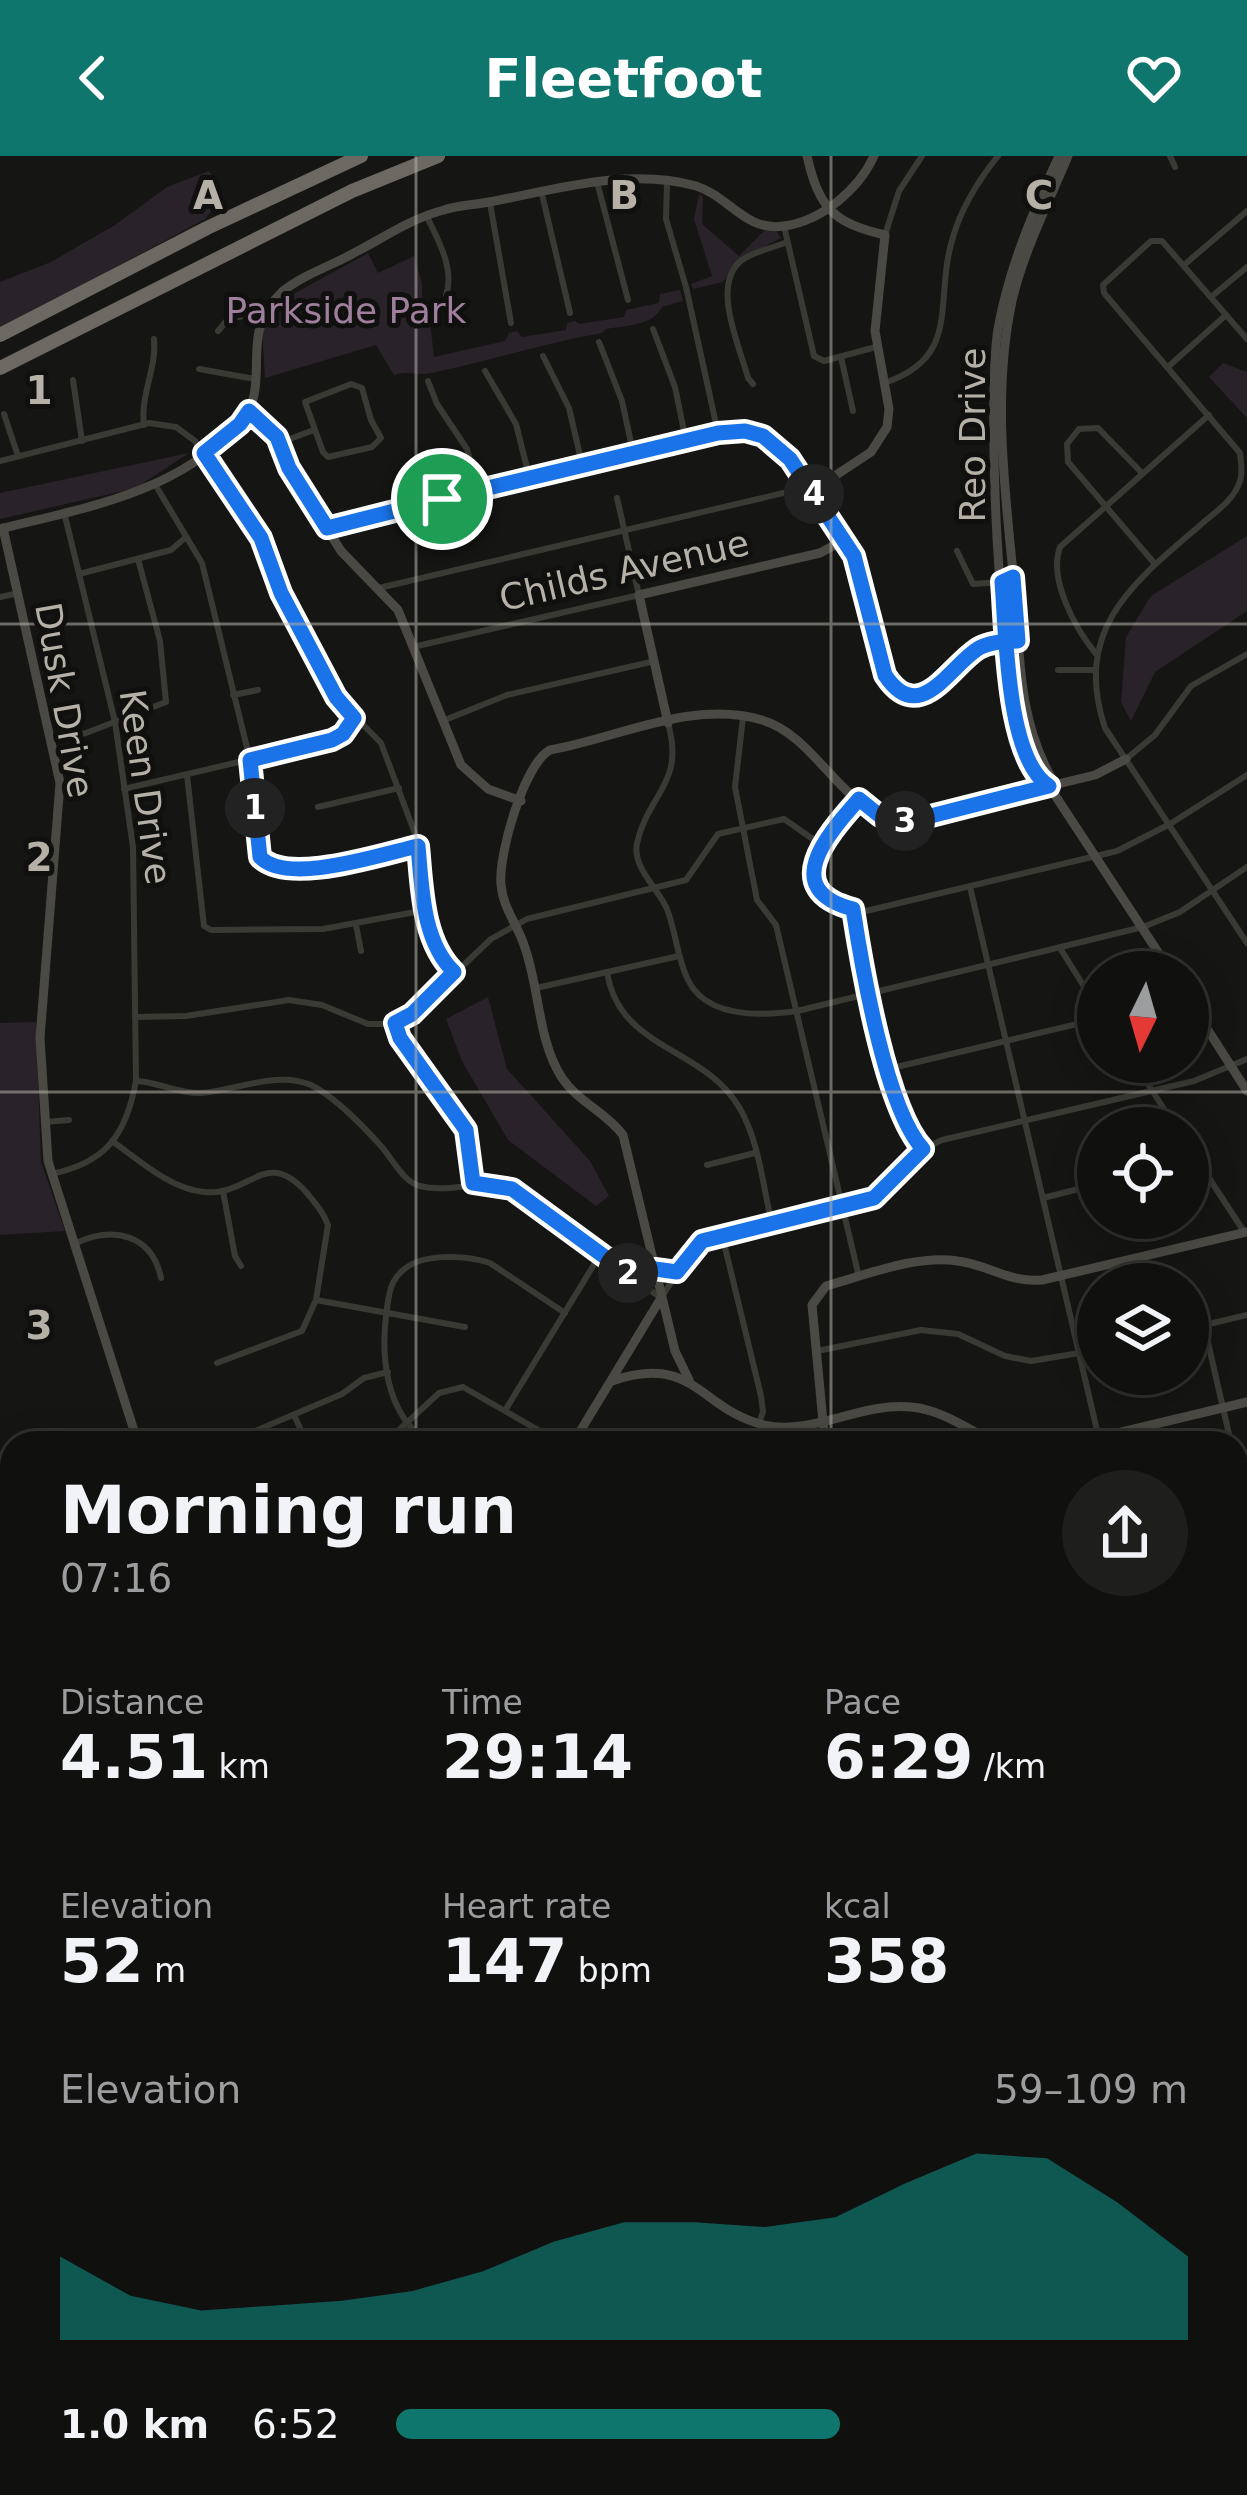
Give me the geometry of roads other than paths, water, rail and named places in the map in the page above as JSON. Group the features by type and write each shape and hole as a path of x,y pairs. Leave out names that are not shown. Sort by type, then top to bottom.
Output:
{"highway":[{"path":"0,335 207,228 361,156"},
{"path":"0,368 352,191 438,156"}],"street":[{"path":"807,156 827,207 845,224 885,235"},
{"path":"2,528 156,486 204,453 249,411 258,380 262,320 274,301 291,286 442,210 597,182 667,183 704,189 745,219 784,226 827,207 854,188 874,156"},
{"path":"379,588 623,528 810,489 879,443 889,415 876,347 885,235 899,190 922,156"},
{"name":"Reo Drive","path":"1059,156 1014,264 998,334 992,412 1012,641 1025,713 1052,778 1049,786 1158,951"},
{"name":"Reo Drive","path":"1007,580 1001,411 1006,335 1023,264 1068,156"},
{"path":"1170,156 1175,167"},
{"path":"884,383 911,374 934,348 952,238 993,157"},
{"path":"597,182 628,300"},
{"path":"667,183 666,219 718,433"},
{"path":"542,190 570,313"},
{"path":"490,202 511,323"},
{"path":"1184,265 1247,211"},
{"path":"427,217 447,266 450,284 446,295"},
{"path":"784,226 817,360 876,347"},
{"path":"1247,339 1159,240 1151,241 1105,280 1103,291 1240,453 1239,486 1230,499 1125,593 1096,654 1095,692 1105,728 1247,943"},
{"path":"753,384 729,305 728,282 739,262 787,242"},
{"path":"1211,297 1247,267"},
{"path":"1169,366 1226,315"},
{"path":"218,331 228,319 262,320"},
{"path":"653,329 675,387 686,441"},
{"path":"144,424 154,339"},
{"path":"599,342 621,397 634,452"},
{"path":"543,356 569,408 582,464"},
{"path":"841,357 853,411"},
{"path":"199,369 258,380"},
{"path":"485,370 516,424 529,476"},
{"path":"73,380 82,441"},
{"path":"428,381 467,449 479,490"},
{"path":"356,384 362,388 381,438 372,447 328,457 314,430 304,406 308,398 356,384"},
{"path":"249,411 267,424 341,551 398,610 441,721 469,775 488,789 521,801"},
{"path":"4,413 18,456"},
{"path":"1096,654 1058,582 1055,567 1063,542 1209,415"},
{"path":"0,461 144,424 181,429 204,453 261,538 281,593 336,697 375,734 418,846 436,949 454,972"},
{"path":"1141,472 1101,430 1086,427 1074,434 1066,448 1068,462 1155,564"},
{"path":"279,443 314,430"},
{"path":"327,528 529,476 745,431 763,436 786,453 844,540 860,572 885,675 903,692 932,691 980,647 1012,641"},
{"path":"156,486 202,563 250,760 260,857 269,866 329,867 418,846"},
{"path":"617,499 675,756 636,850 640,866 668,911 692,987 716,1004 752,1016 796,1011 1060,949 1180,912 1247,867"},
{"name":"Keen Drive","path":"64,512 116,722 133,847 136,1081 132,1102 112,1141"},
{"name":"Dusk Drive","path":"2,528 61,797 41,1026 51,1174 134,1431"},
{"path":"79,574 171,550 185,538"},
{"name":"Childs Avenue","path":"413,647 820,553 844,540"},
{"path":"957,551 973,584 1007,580"},
{"path":"50,741 166,702 160,640 137,559"},
{"path":"0,597 19,593"},
{"path":"689,1380 675,1351 623,1135 565,1082 550,1053 525,946 502,894 500,872 506,843 534,764 546,752 668,723 712,713 743,716 764,720 790,736 880,816 911,821 1095,775 1126,759 1155,735 1191,686 1247,654"},
{"path":"441,721 507,695 655,661"},
{"path":"1058,670 1095,670"},
{"path":"233,695 258,690"},
{"path":"743,716 735,785 758,900 776,925 859,1276"},
{"path":"124,789 332,740 354,718"},
{"path":"187,775 204,926 323,929 426,910"},
{"path":"859,799 820,844 814,865 820,886 836,903 866,911 1117,851 1247,775"},
{"path":"318,807 398,788"},
{"path":"135,1018 186,1016 289,1000 329,1007 368,1024 395,1023 412,1014 490,939 550,912 686,880 712,838 744,825 784,819 820,844"},
{"path":"970,887 1077,1345"},
{"path":"853,909 888,1069 909,1134 923,1149"},
{"path":"356,925 361,951"},
{"path":"1060,949 1077,976"},
{"path":"535,988 679,956"},
{"path":"607,971 614,998 628,1021 700,1066 730,1095 747,1122 772,1224"},
{"path":"395,1023 409,1054 466,1130 473,1183"},
{"path":"888,1069 1077,1024"},
{"path":"1209,1031 1247,1091"},
{"path":"581,1431 698,1244 874,1198 923,1149 943,1140 1154,1091 1247,1059"},
{"path":"136,1081 161,1082 196,1094 280,1080 307,1083 328,1096 380,1145 414,1184 473,1183 512,1189 661,1298"},
{"path":"1148,1083 1164,1107"},
{"path":"45,1122 69,1120"},
{"path":"51,1174 81,1168 112,1141 172,1182 202,1192 223,1191 265,1173 280,1172 296,1181 322,1211 328,1226 316,1300 302,1331 217,1363"},
{"path":"707,1165 755,1153"},
{"path":"824,1431 812,1305 826,1286 949,1260 1018,1281 1061,1276 1246,1233 1209,1184"},
{"path":"1042,1198 1077,1189"},
{"path":"223,1191 241,1266"},
{"path":"75,1243 104,1234 134,1238 155,1258 161,1278"},
{"path":"722,1235 761,1396 765,1431"},
{"path":"506,1409 601,1253"},
{"path":"415,1431 397,1405 382,1341 392,1284 407,1267 424,1260 466,1258 490,1263 565,1313"},
{"path":"635,1279 655,1270 677,1272"},
{"path":"316,1300 464,1327"},
{"path":"1209,1324 1247,1315"},
{"path":"647,1321 667,1320"},
{"path":"816,1351 937,1330 1018,1360 1077,1354"},
{"path":"1209,1347 1228,1431"},
{"path":"255,1431 342,1394 364,1378 388,1372"},
{"path":"612,1381 656,1374 689,1380 734,1413 764,1425 907,1407 946,1417 972,1431"},
{"path":"400,1431 439,1394 464,1387 542,1431"},
{"path":"1089,1395 1097,1431"},
{"path":"1134,1431 1247,1402"},
{"path":"294,1414 302,1431"}],"park label":[{"name":"Parkside Park","path":"346,310"}]}
